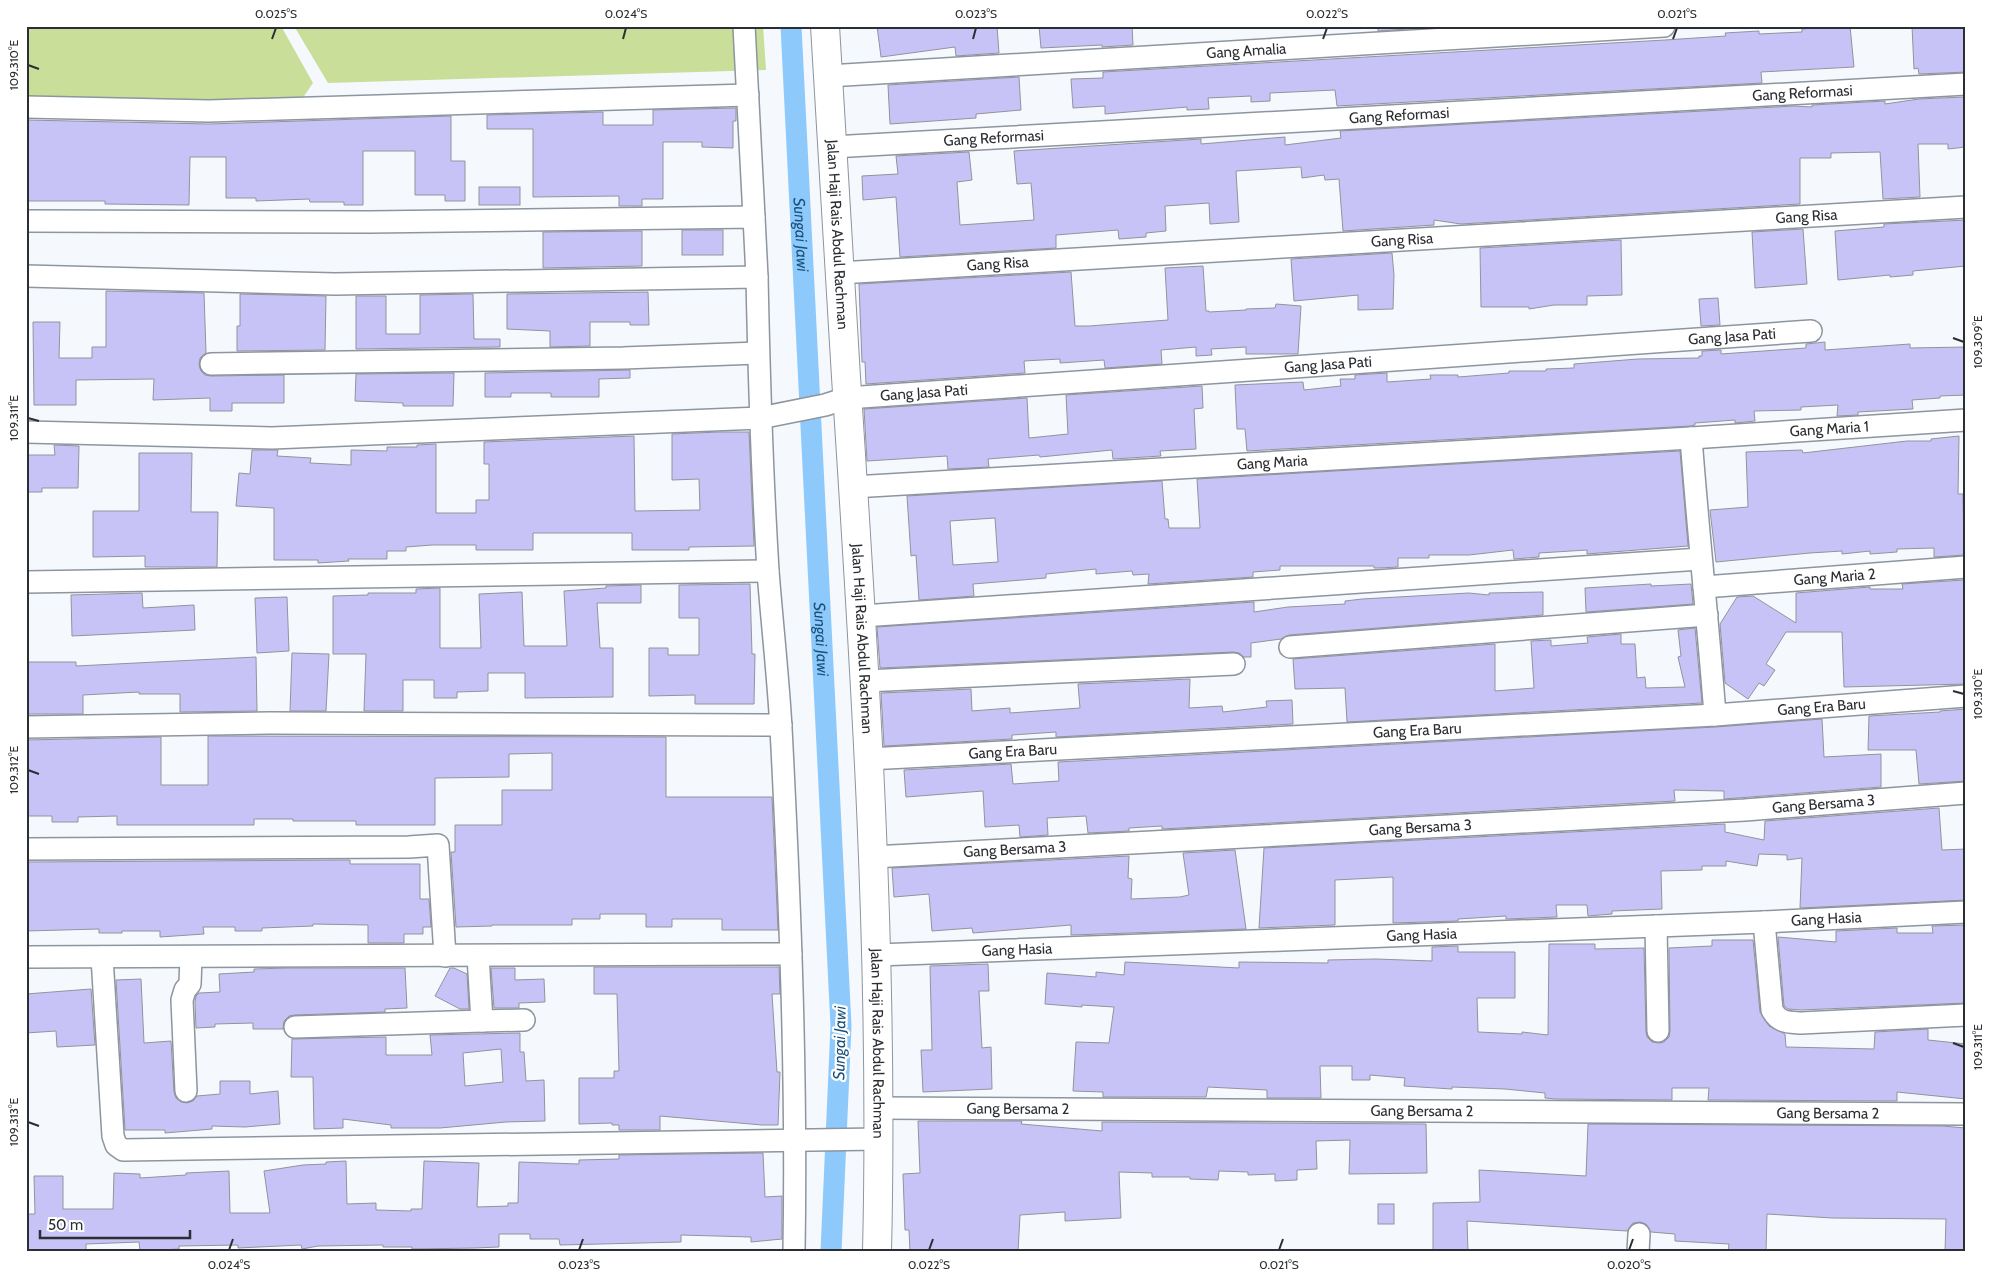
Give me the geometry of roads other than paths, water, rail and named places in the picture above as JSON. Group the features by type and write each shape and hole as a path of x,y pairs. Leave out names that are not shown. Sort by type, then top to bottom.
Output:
{"street":[{"path":"744,26 757,277 758,353 766,417 768,571 781,725 791,954 805,1140 794,1252"},
{"name":"Jalan Haji Rais Abdul Rachman","path":"825,26 839,273 836,401 853,487 862,616 873,857 880,1108 871,1139 877,1252"},
{"name":"Gang Amalia","path":"828,76 1664,26"},
{"name":"Gang Reformasi","path":"832,147 1966,84"},
{"path":"26,107 209,110 748,95"},
{"name":"Gang Risa","path":"839,273 1966,207"},
{"path":"26,221 370,222 754,216"},
{"path":"26,276 335,284 757,277"},
{"name":"Gang Jasa Pati","path":"26,432 272,438 766,417 836,401 1811,332"},
{"path":"211,364 623,358 758,353"},
{"name":"Gang Maria 1","path":"1691,438 1966,420"},
{"path":"1691,438 1700,559 1707,615 1715,714"},
{"name":"Gang Maria","path":"853,487 1691,438"},
{"path":"862,616 1700,559"},
{"name":"Gang Maria 2","path":"1704,587 1966,567"},
{"path":"26,582 768,571"},
{"path":"1290,647 1707,615"},
{"path":"865,681 1234,664"},
{"name":"Gang Era Baru","path":"868,759 1715,714 1966,696"},
{"path":"26,726 269,723 781,725"},
{"name":"Gang Bersama 3","path":"873,857 1745,810 1966,793"},
{"path":"26,850 399,847 438,845 445,956"},
{"name":"Gang Hasia","path":"877,955 1764,922 1966,912"},
{"path":"1764,922 1772,1010 1781,1021 1801,1023 1966,1015"},
{"path":"1656,926 1658,1031"},
{"path":"26,957 791,954"},
{"path":"478,956 482,1021"},
{"path":"186,1091 182,1000 185,990 190,984 191,957"},
{"path":"102,958 114,1136 116,1145 123,1150 871,1139"},
{"path":"295,1027 524,1020"},
{"name":"Gang Bersama 2","path":"880,1108 1966,1114"}],"waterway":[{"name":"Sungai Jawi","path":"791,26 841,1026 831,1252"}]}
